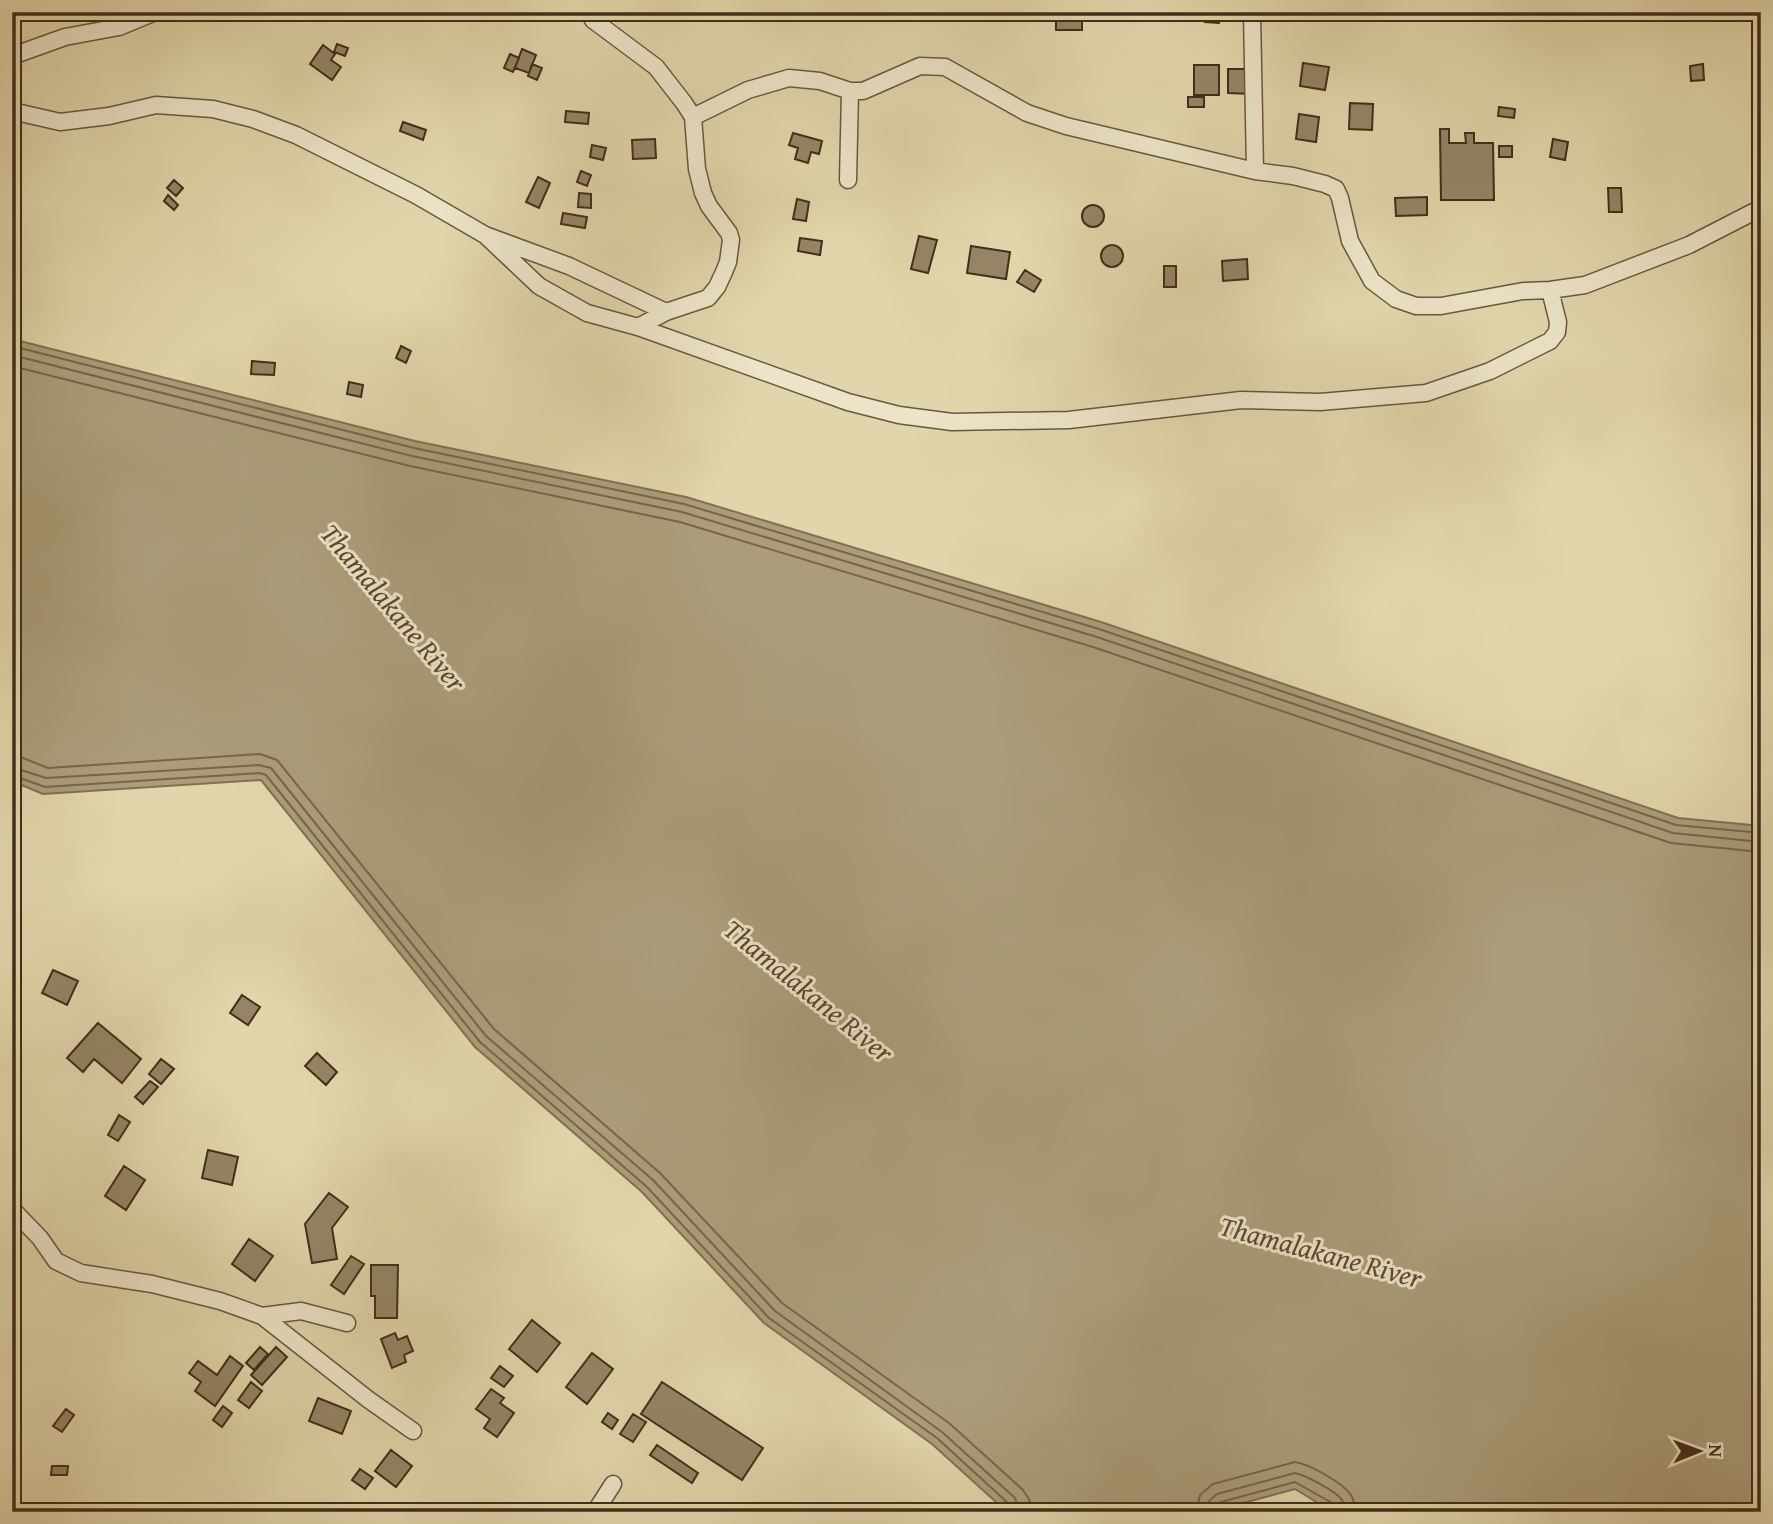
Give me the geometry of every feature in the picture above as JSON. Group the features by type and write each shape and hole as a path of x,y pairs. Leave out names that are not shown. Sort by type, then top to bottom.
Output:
{"street":[{"path":"12,57 65,37 120,27 155,12"},
{"path":"589,12 593,20 656,67 692,117 703,193 729,233 731,248 728,262 717,287 708,298 666,312 638,327"},
{"path":"1252,12 1255,171"},
{"path":"692,117 748,90 789,78 820,81 850,91 863,91 920,66 945,67 1027,113 1124,141 1325,184 1335,190 1340,198 1350,241 1372,281 1396,299 1416,306 1441,306 1523,291 1585,285 1689,245 1761,208"},
{"path":"848,180 850,91"},
{"path":"12,111 60,122 109,116 156,105 213,109 253,119 296,135 416,195 485,235 569,266 666,312"},
{"path":"485,235 538,286 587,313 638,327 848,402 899,415 952,422 1069,420 1241,400 1320,402 1426,393 1490,371 1550,341 1557,332 1558,322 1550,290"},
{"path":"12,1209 40,1238 56,1261 81,1273 152,1284 262,1315 369,1400 413,1431"},
{"path":"262,1315 301,1311 348,1323"},
{"path":"595,1512 612,1484"}],"water":[{"name":"Thamalakane River","path":"12,339 415,441 686,497 1101,622 1678,818 1761,826 1761,1512 1333,1512 1295,1489 1210,1512 1007,1512 932,1444 764,1323 642,1192 475,1047 261,780 43,794 12,781"}],"building":[{"path":"1056,13 1082,13 1082,30 1056,30"},
{"path":"1206,15 1220,16 1219,23 1205,22"},
{"path":"337,44 348,48 345,56 334,52"},
{"path":"323,45 335,54 331,60 341,67 332,80 310,64"},
{"path":"522,49 536,55 529,73 515,68"},
{"path":"510,54 519,58 513,72 504,68"},
{"path":"1303,63 1329,67 1325,90 1300,86"},
{"path":"532,64 542,68 537,80 528,76"},
{"path":"1703,64 1704,80 1691,81 1690,66"},
{"path":"1194,65 1219,65 1219,95 1194,95"},
{"path":"1228,69 1251,69 1251,94 1228,93"},
{"path":"1188,97 1204,97 1204,107 1188,107"},
{"path":"1350,103 1373,104 1372,130 1349,129"},
{"path":"1499,107 1515,109 1514,118 1498,116"},
{"path":"566,111 589,113 588,124 565,122"},
{"path":"1299,114 1319,117 1316,142 1296,139"},
{"path":"403,122 426,130 423,140 400,131"},
{"path":"1440,129 1449,129 1449,143 1466,143 1465,133 1474,133 1474,143 1493,143 1494,200 1441,200"},
{"path":"793,133 822,141 819,154 811,152 808,163 795,159 798,148 789,145"},
{"path":"655,139 656,158 633,159 632,140"},
{"path":"1553,139 1568,142 1565,160 1550,157"},
{"path":"592,145 606,148 603,160 590,157"},
{"path":"1499,146 1512,146 1512,157 1499,157"},
{"path":"581,171 591,175 587,186 577,182"},
{"path":"538,177 550,183 539,208 526,202"},
{"path":"174,180 183,188 176,196 167,188"},
{"path":"1608,188 1621,188 1622,212 1609,212"},
{"path":"579,193 591,194 591,208 578,207"},
{"path":"168,195 178,205 174,210 164,201"},
{"path":"1427,197 1427,215 1396,216 1395,198"},
{"path":"797,199 809,202 806,221 793,219"},
{"path":"1089,205 1097,205 1104,212 1104,220 1097,227 1089,227 1082,220 1082,212"},
{"path":"563,213 587,217 585,228 561,224"},
{"path":"919,236 937,240 928,273 911,269"},
{"path":"800,238 822,241 820,255 798,251"},
{"path":"1112,245 1120,248 1123,256 1120,264 1112,267 1104,264 1101,256 1104,248"},
{"path":"971,246 1010,252 1006,279 967,273"},
{"path":"1247,259 1248,279 1223,281 1222,261"},
{"path":"1164,266 1176,266 1176,287 1164,287"},
{"path":"1025,270 1041,280 1034,292 1017,282"},
{"path":"401,346 411,351 406,363 396,358"},
{"path":"252,361 275,363 274,375 251,374"},
{"path":"349,382 363,385 361,397 347,394"},
{"path":"53,970 78,981 67,1005 42,993"},
{"path":"242,995 260,1007 248,1025 230,1013"},
{"path":"98,1023 141,1059 122,1083 94,1059 83,1072 67,1058"},
{"path":"317,1053 337,1072 326,1085 305,1066"},
{"path":"161,1059 174,1069 161,1084 149,1074"},
{"path":"150,1081 158,1087 143,1104 135,1097"},
{"path":"119,1115 130,1122 118,1141 108,1135"},
{"path":"208,1150 238,1157 232,1185 202,1178"},
{"path":"124,1166 145,1180 126,1210 105,1196"},
{"path":"329,1193 348,1207 332,1228 337,1259 312,1263 305,1224"},
{"path":"249,1239 273,1256 255,1281 232,1264"},
{"path":"351,1256 364,1264 344,1294 331,1285"},
{"path":"371,1265 398,1265 397,1318 375,1318 375,1296 371,1296"},
{"path":"532,1320 560,1343 537,1372 509,1349"},
{"path":"395,1333 398,1340 407,1336 413,1351 404,1355 406,1362 392,1368 381,1339"},
{"path":"260,1347 268,1354 254,1370 246,1363"},
{"path":"276,1347 287,1357 262,1385 251,1375"},
{"path":"592,1353 613,1369 587,1404 566,1387"},
{"path":"230,1356 243,1366 215,1406 195,1391 201,1382 189,1373 198,1361 217,1375"},
{"path":"500,1366 513,1376 504,1387 491,1378"},
{"path":"251,1382 262,1391 249,1408 238,1400"},
{"path":"662,1382 763,1448 742,1480 641,1414"},
{"path":"491,1389 504,1398 500,1403 514,1413 497,1437 484,1428 490,1419 476,1409"},
{"path":"318,1398 351,1411 342,1434 309,1421"},
{"path":"223,1406 232,1413 222,1427 213,1420"},
{"path":"66,1409 74,1415 62,1432 53,1426"},
{"path":"608,1413 618,1420 612,1429 602,1422"},
{"path":"633,1414 646,1422 633,1442 620,1434"},
{"path":"657,1445 698,1473 692,1483 650,1455"},
{"path":"391,1450 412,1466 396,1487 375,1471"},
{"path":"52,1466 68,1466 67,1475 51,1475"},
{"path":"360,1469 373,1478 365,1489 352,1480"}]}
